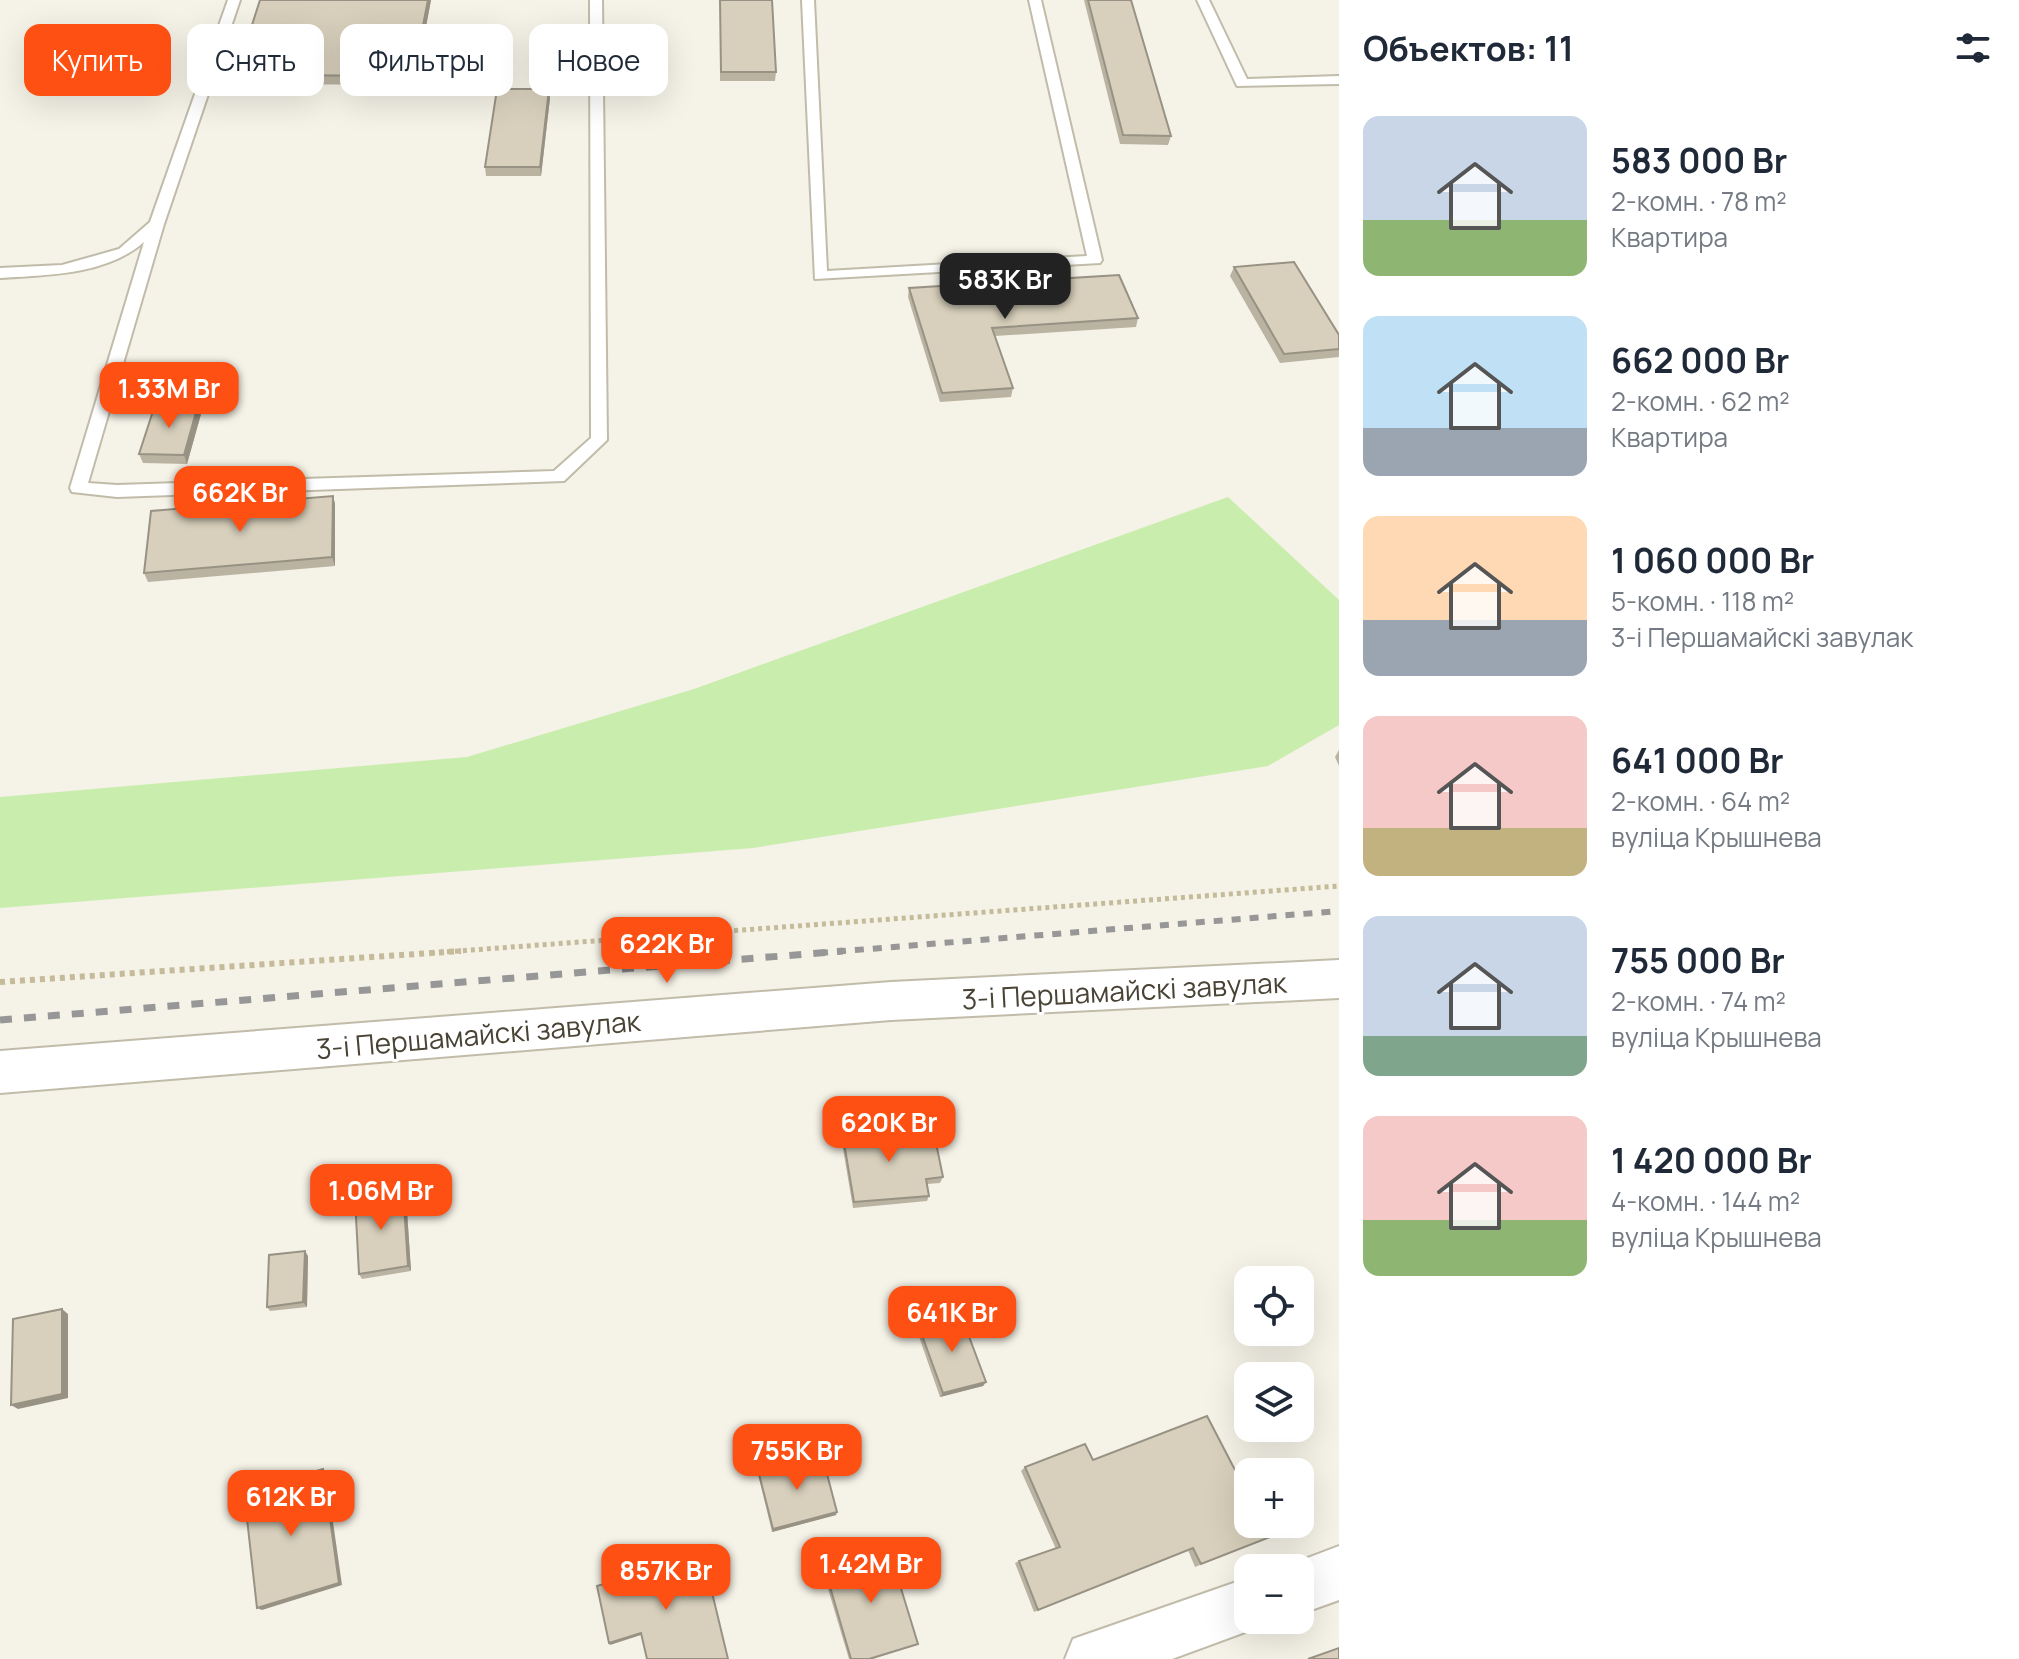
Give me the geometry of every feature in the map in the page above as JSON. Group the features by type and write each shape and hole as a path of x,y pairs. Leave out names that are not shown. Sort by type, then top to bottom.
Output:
{"street":[{"name":"3-і Першамайскі завулак","path":"0,1072 891,1001 1339,979"},
{"path":"1314,1582 1339,1573"},
{"path":"1093,1659 1234,1610"}],"lane":[{"path":"234,0 157,224 78,488 117,491 558,477 599,440 596,0"},
{"path":"808,0 820,276 1095,260 1035,0"},
{"path":"1203,0 1242,83 1339,80"},
{"path":"0,273 63,270 124,252 157,224"}],"path":[{"path":"0,982 677,937 1339,886"}],"green space":[{"path":"1228,497 1339,600 1339,725 1268,766 753,848 0,908 0,797 467,757 694,689"}],"building":[{"path":"260,0 428,0 423,24 340,24 340,76 324,75 324,24 252,24"},
{"path":"720,0 772,0 776,72 721,72"},
{"path":"1088,0 1131,0 1171,136 1123,135"},
{"path":"513,89 529,89 529,96 548,96 540,167 485,167 496,96 513,96"},
{"path":"1294,262 1339,335 1339,349 1284,354 1234,267"},
{"path":"1119,275 1138,318 992,328 1013,388 942,393 909,288"},
{"path":"155,405 198,405 184,455 139,454"},
{"path":"333,496 332,557 144,573 151,511"},
{"path":"908,1125 912,1145 936,1143 943,1177 926,1179 929,1196 854,1202 842,1131"},
{"path":"403,1190 408,1266 359,1274 355,1198"},
{"path":"305,1251 303,1302 267,1307 269,1255"},
{"path":"62,1309 62,1394 11,1405 13,1319"},
{"path":"961,1315 986,1382 943,1393 919,1327"},
{"path":"1207,1416 1234,1468 1234,1538 1267,1538 1201,1564 1193,1548 1038,1610 1019,1561 1060,1547 1025,1467 1085,1444 1093,1460"},
{"path":"822,1455 837,1512 773,1529 758,1470"},
{"path":"323,1469 339,1583 257,1608 244,1492"},
{"path":"888,1546 918,1644 869,1659 851,1659 824,1566"},
{"path":"703,1555 728,1659 647,1659 641,1633 609,1643 597,1586"},
{"path":"1339,1648 1339,1659 1308,1659"}],"railway":[{"path":"819,953 1339,911"},
{"path":"0,1020 843,951"}]}
